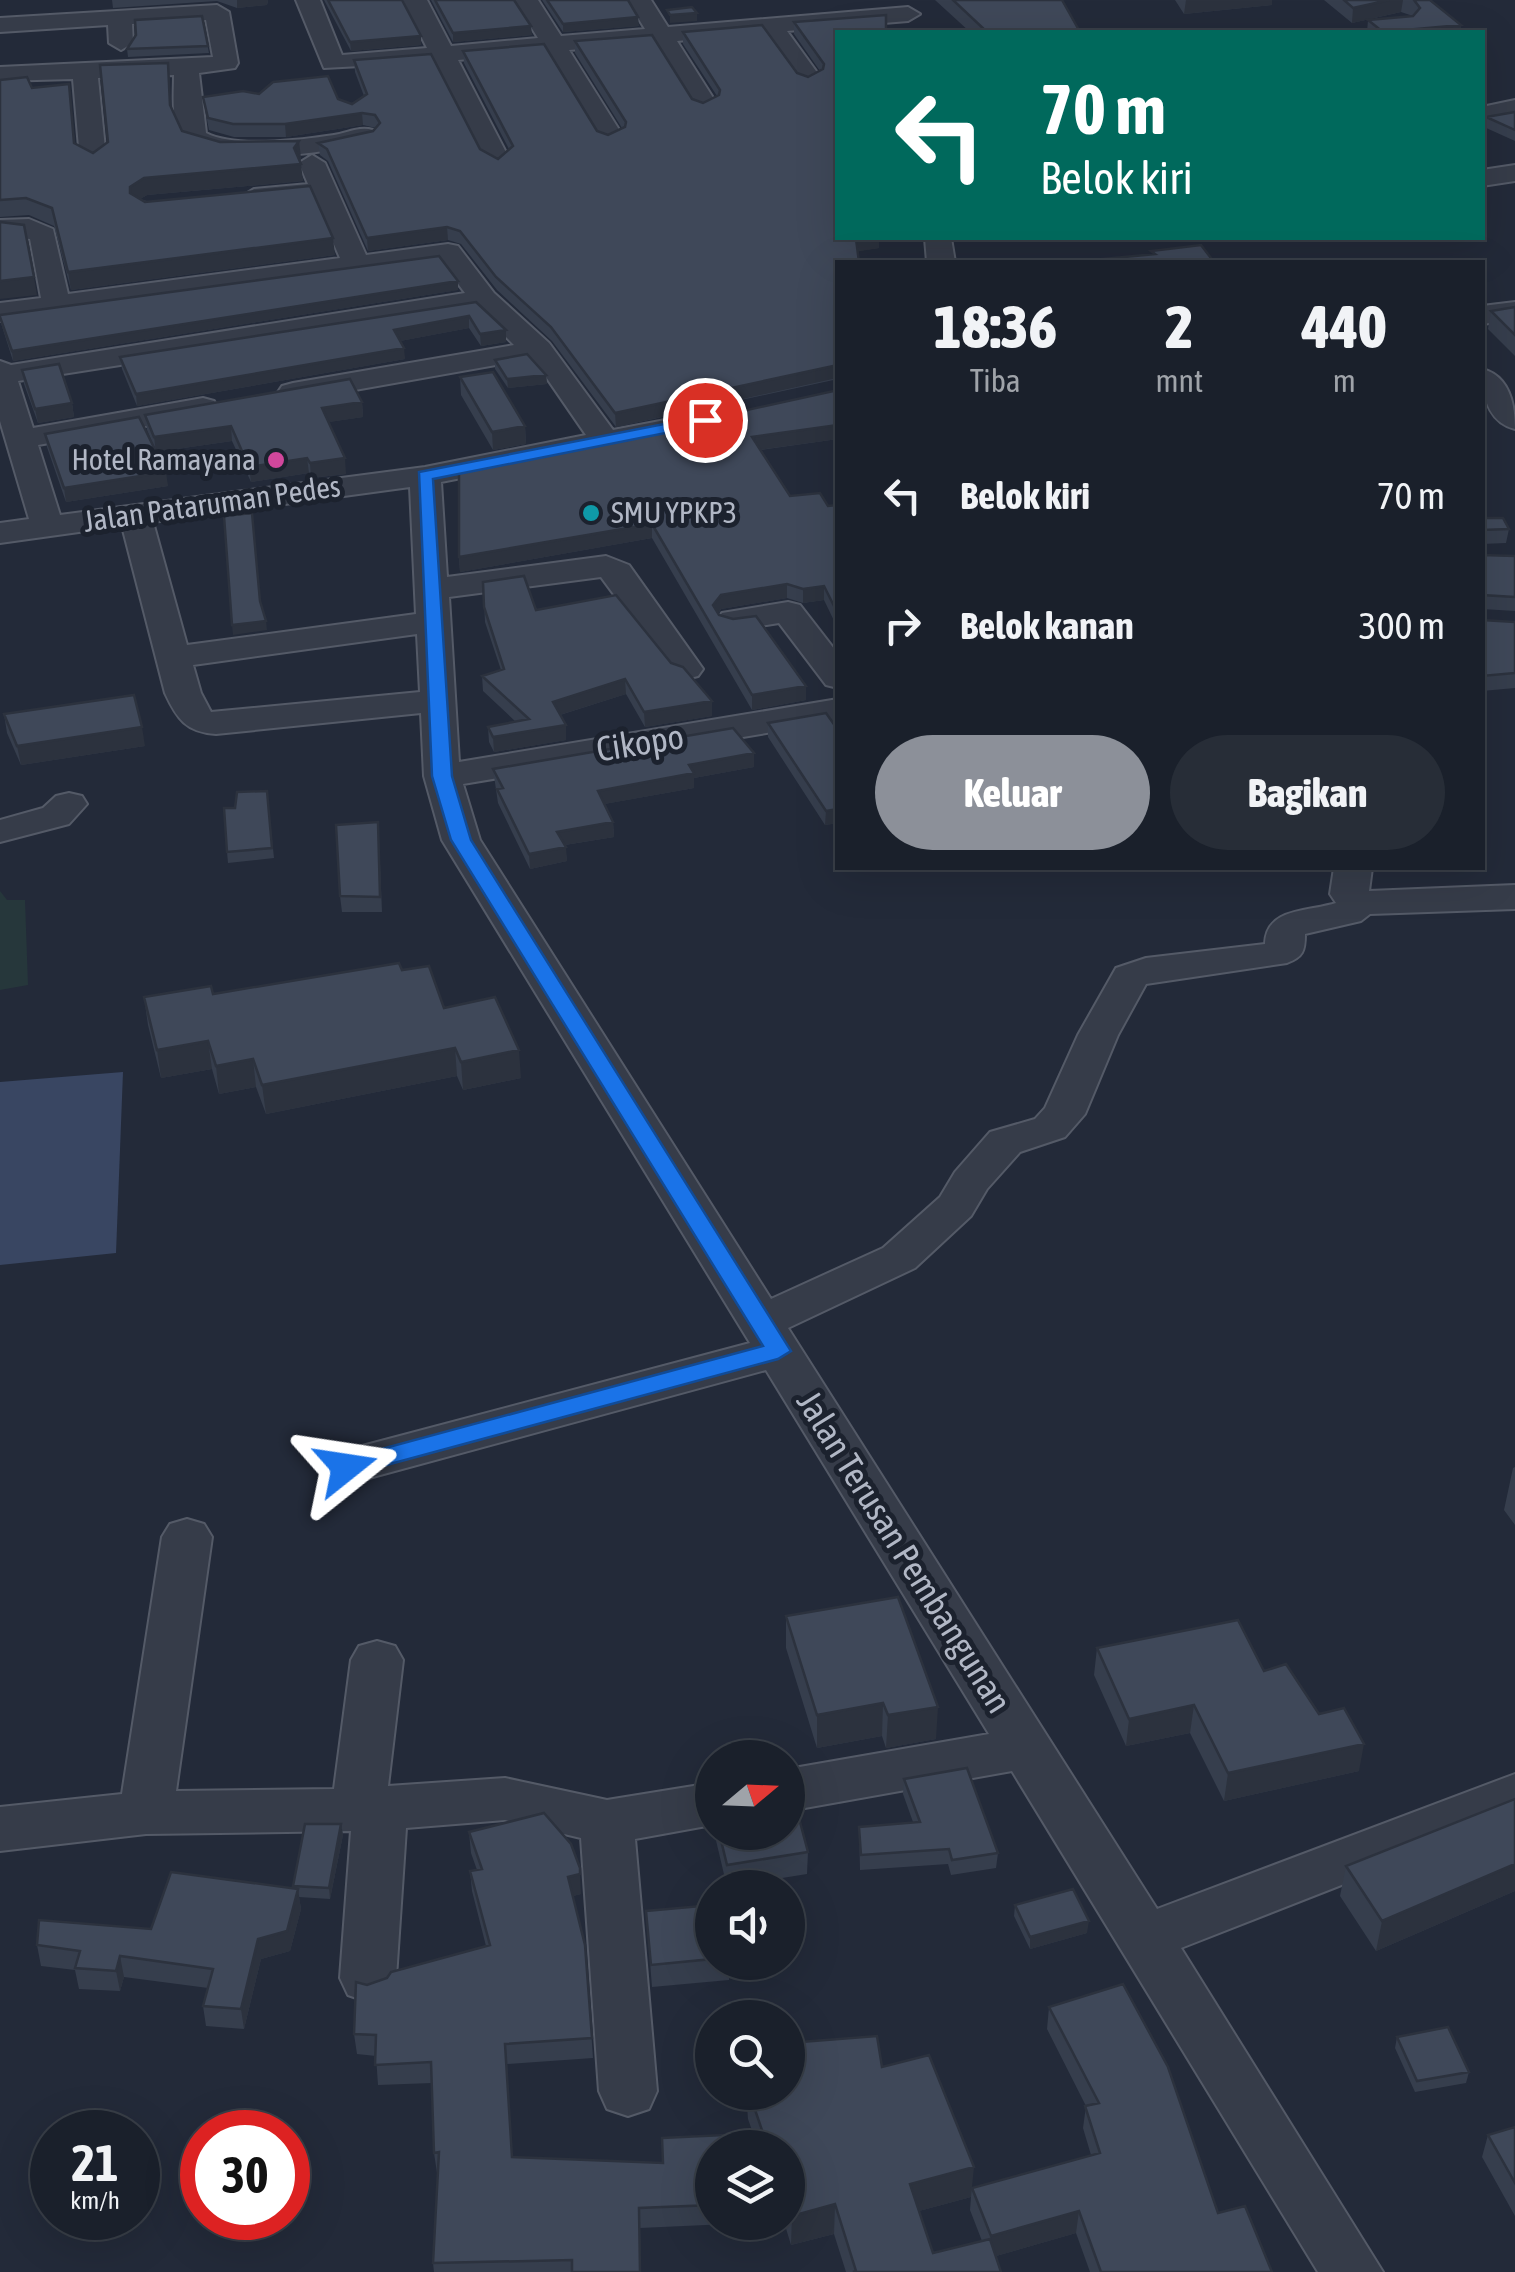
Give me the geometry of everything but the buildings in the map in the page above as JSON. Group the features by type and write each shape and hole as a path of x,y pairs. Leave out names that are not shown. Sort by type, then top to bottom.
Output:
{"street":[{"path":"308,0 345,91"},
{"path":"415,0 497,160"},
{"path":"526,0 610,136"},
{"path":"639,0 704,104"},
{"path":"0,25 91,9 120,17 217,12 226,64 0,74"},
{"path":"333,64 909,14"},
{"path":"120,17 122,68"},
{"path":"772,26 809,78"},
{"path":"186,67 199,98 194,138 199,142 214,146 301,148 355,141 364,135"},
{"path":"85,70 93,159"},
{"path":"1485,114 1515,108"},
{"path":"301,148 306,151 357,266"},
{"path":"1485,178 1515,173"},
{"path":"226,199 324,190"},
{"path":"0,228 29,227 43,235 56,304"},
{"path":"0,312 486,248"},
{"path":"448,252 484,299 538,349 606,442"},
{"path":"47,526 1,373 484,299"},
{"path":"1485,315 1515,311"},
{"path":"270,396 538,349"},
{"path":"1485,382 1515,420"},
{"path":"22,439 232,402"},
{"path":"425,476 714,419"},
{"name":"Jalan Pataruman Pedes","path":"0,533 425,476"},
{"name":"Jalan Terusan Pembangunan","path":"425,476 442,776 461,840 1352,2272"},
{"path":"135,514 173,657 194,719 203,724 438,702"},
{"path":"173,657 606,566 617,572 686,669"},
{"path":"734,620 788,612 835,674"},
{"name":"Cikopo","path":"442,776 835,710"},
{"path":"0,830 56,816 69,804"},
{"path":"346,1467 770,1336 899,1258 956,1206 970,1182 1005,1142 1050,1128 1064,1114 1098,1035 1130,976 1146,970 1281,953 1288,943 1286,931 1292,925 1347,913 1356,885 1515,897"},
{"path":"146,1813 188,1537"},
{"path":"368,1978 369,1809 377,1660"},
{"path":"805,1787 1026,1748"},
{"path":"1144,1938 1515,1796"},
{"path":"0,1829 146,1813 369,1809 505,1799 607,1822 695,1807"},
{"path":"607,1822 628,2091"}],"shaded area":[{"path":"0,891 7,900 25,900 28,985 0,990"}],"water":[{"path":"123,1072 116,1253 0,1265 0,1082"}],"place":[{"name":"Hotel Ramayana","path":"276,460"},
{"name":"SMU YPKP3","path":"591,513"}],"route":[{"path":"346,1467 778,1351 461,840 442,776 425,476 705,420"}]}
